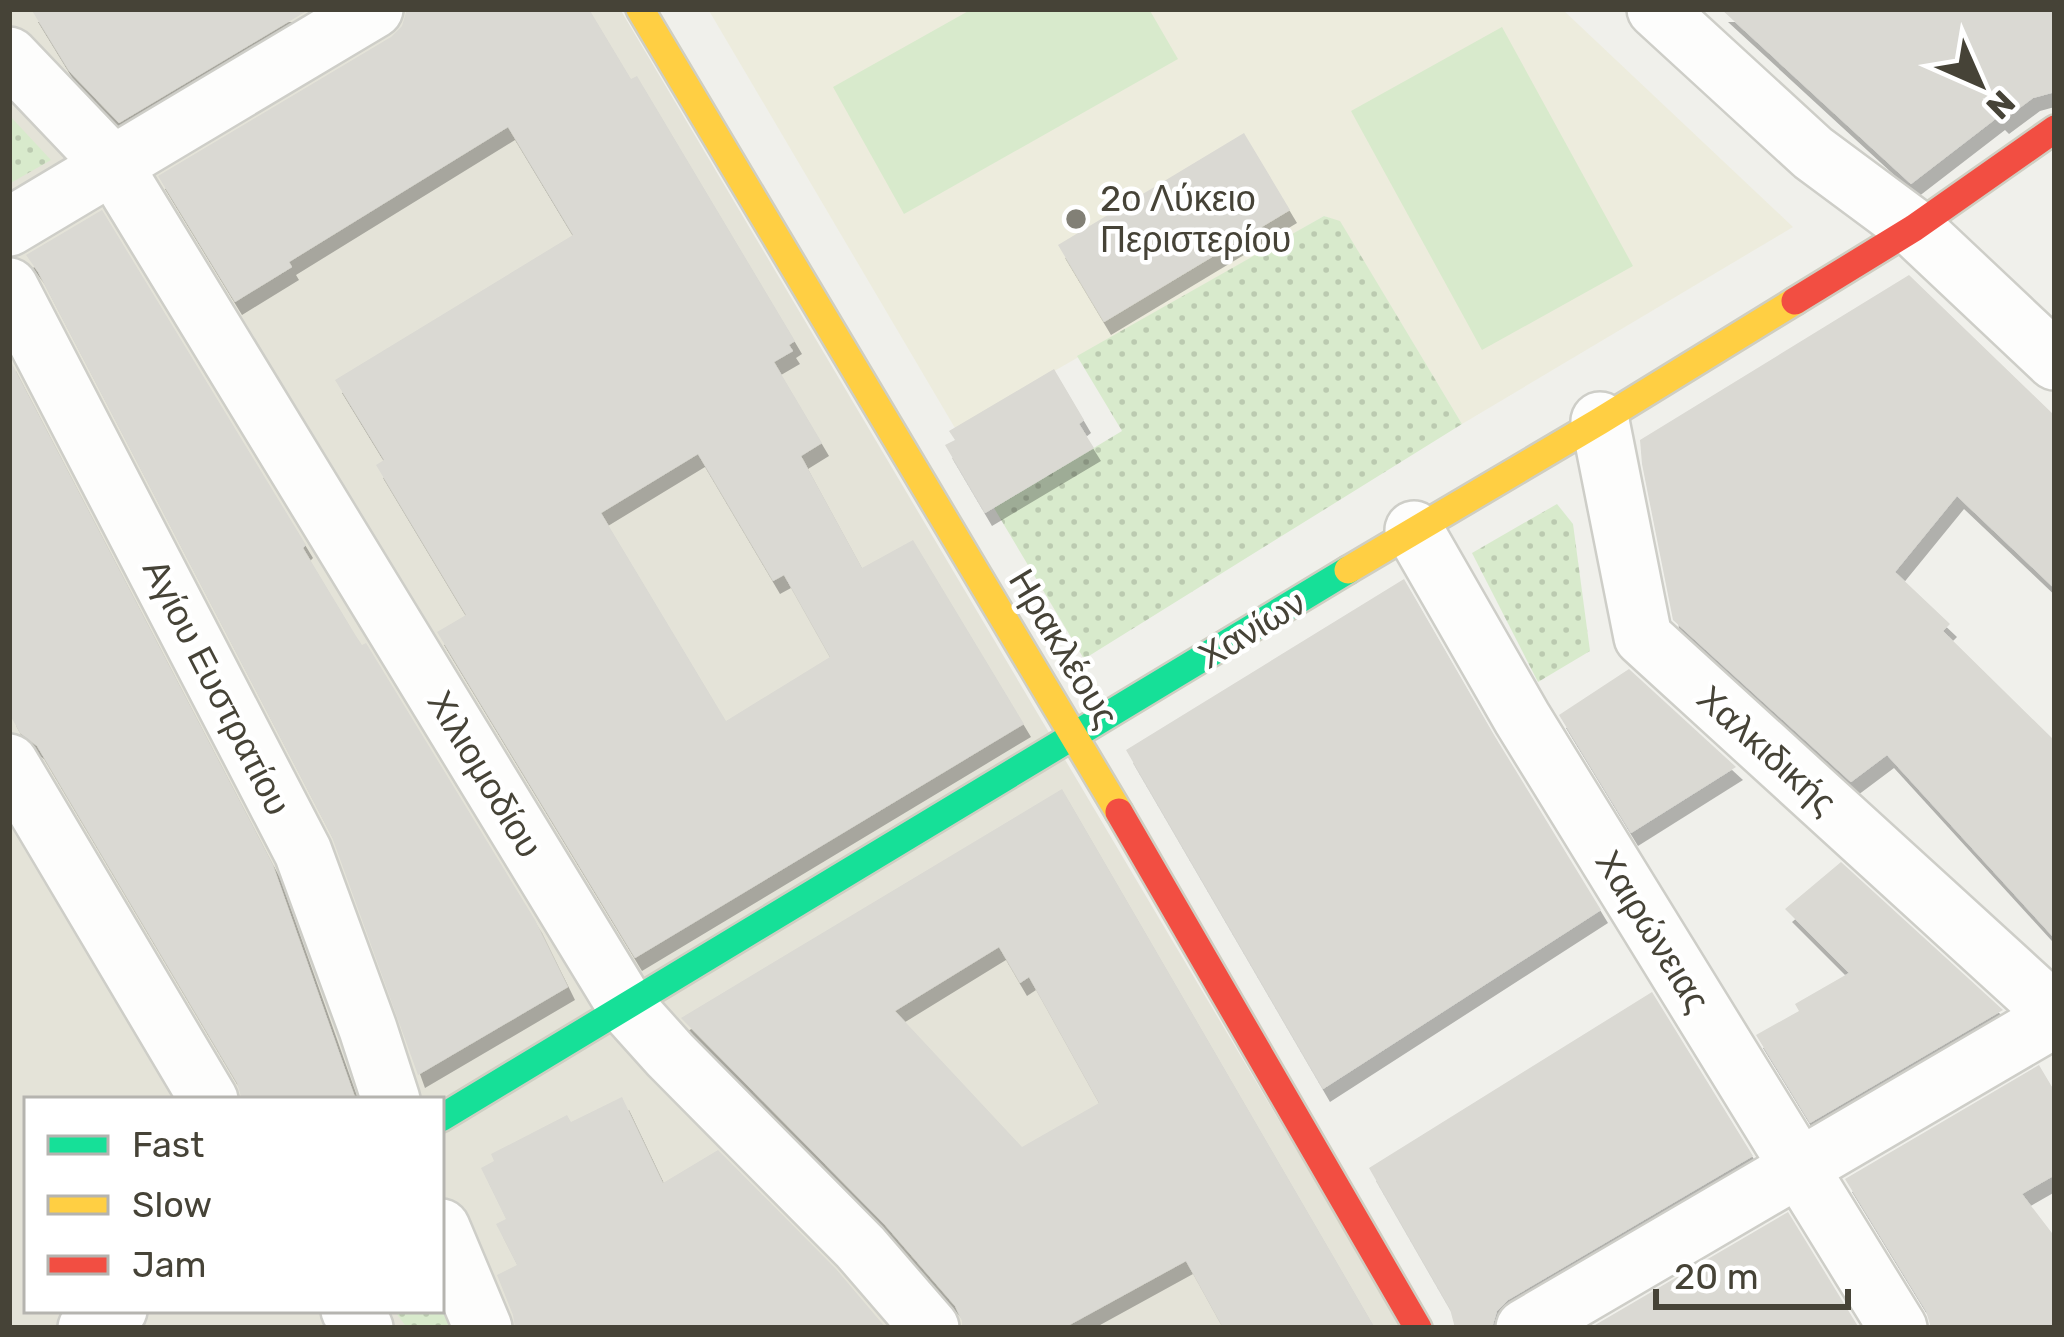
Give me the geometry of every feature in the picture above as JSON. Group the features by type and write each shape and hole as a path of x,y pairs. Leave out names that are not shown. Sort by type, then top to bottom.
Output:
{"street":[{"path":"9,226 374,9"},
{"name":"Ηρακλέους","path":"640,9 1075,737 1418,1328"},
{"path":"1656,9 1813,153 1914,228 2055,361"},
{"name":"Χιλιομοδίου","path":"9,56 113,165 626,1006 860,1247 930,1328"},
{"name":"Χανίων","path":"444,1116 1600,421 1914,228 2055,129"},
{"name":"Αγίου Ευστρατίου","path":"9,287 303,852 391,1097"},
{"name":"Χαλκιδικής","path":"1600,421 1643,637 2055,1015"},
{"name":"Χαιρώνειας","path":"1414,530 1522,718 1898,1328"},
{"path":"9,763 207,1097"},
{"path":"1525,1328 2055,1015"},
{"path":"444,1235 483,1328"}],"shaded area":[{"path":"9,9 620,9 1402,1328 9,1328"},
{"name":"2ο Λύκειο Περιστερίου","path":"708,9 1562,9 1793,227 1462,424 1340,222 1324,216 955,428"}],"green space":[{"path":"972,9 1149,9 1178,59 904,214 833,87"},
{"path":"1502,27 1633,266 1482,350 1351,111"},
{"path":"9,115 51,160 9,184"},
{"path":"1324,216 1340,221 1462,424 1084,659 994,508 1122,431 1077,356"},
{"path":"1557,504 1573,524 1590,651 1538,682 1472,553"},
{"path":"396,1313 444,1313 450,1328 407,1328"}],"building":[{"path":"31,9 310,9 119,123 69,71"},
{"path":"407,9 589,9 631,79 637,76 795,341 789,345 793,351 774,362 822,443 801,456 862,568 913,540 1024,724 635,958 437,632 466,615 376,465 384,460 335,380 573,235 508,127 289,262 292,267 235,302 158,176 391,37 402,26","holes":["698,454 773,581 784,575 830,657 726,721 601,513"]},
{"path":"1721,9 2055,9 2055,92 2033,98 2002,121 1998,117 1911,184"},
{"path":"1244,133 1290,210 1104,322 1058,245"},
{"path":"102,210 306,545 303,548 356,636 362,645 366,643 535,920 568,987 418,1075 332,837 26,255"},
{"path":"1909,275 2055,416 2055,589 1957,496 1895,572 1950,624 1943,631 2055,741 2055,939 1887,755 1851,782 1673,620 1640,440"},
{"path":"9,358 273,865 355,1097 241,1097 37,746 20,733 9,713"},
{"path":"1054,369 1084,420 1079,424 1094,448 985,513 945,445 955,440 949,431"},
{"path":"1404,579 1601,910 1323,1089 1126,750"},
{"path":"1629,669 1736,767 1631,833 1559,715"},
{"path":"1062,789 1375,1328 1223,1328 1186,1261 1064,1328 962,1328 955,1306 885,1225 681,1018","holes":["999,947 1020,983 1029,977 1099,1103 1022,1147 895,1011"]},
{"path":"1841,862 2003,1010 1810,1123 1756,1035 1799,1011 1795,1004 1849,973 1785,909"},
{"path":"1652,992 1753,1156 1508,1300 1497,1311 1492,1328 1455,1328 1450,1309 1369,1168"},
{"path":"2039,1065 2055,1092 2055,1175 2022,1194 2055,1237 2055,1328 1931,1328 1926,1311 1845,1179"},
{"path":"622,1097 663,1183 718,1150 836,1269 886,1328 515,1328 497,1275 517,1265 496,1224 506,1219 481,1168 494,1161 491,1154 567,1115 571,1122"},
{"path":"1788,1212 1859,1328 1590,1328"}],"traffic: fast":[{"path":"444,1116 1348,570"}],"traffic: slow":[{"path":"640,9 1119,812"},
{"path":"1348,570 1795,301"}],"traffic: jam":[{"path":"1795,301 1914,228 2055,129"},
{"path":"1119,812 1418,1328"}],"place":[{"name":"2ο Λύκειο Περιστερίου","path":"1076,219"}]}
